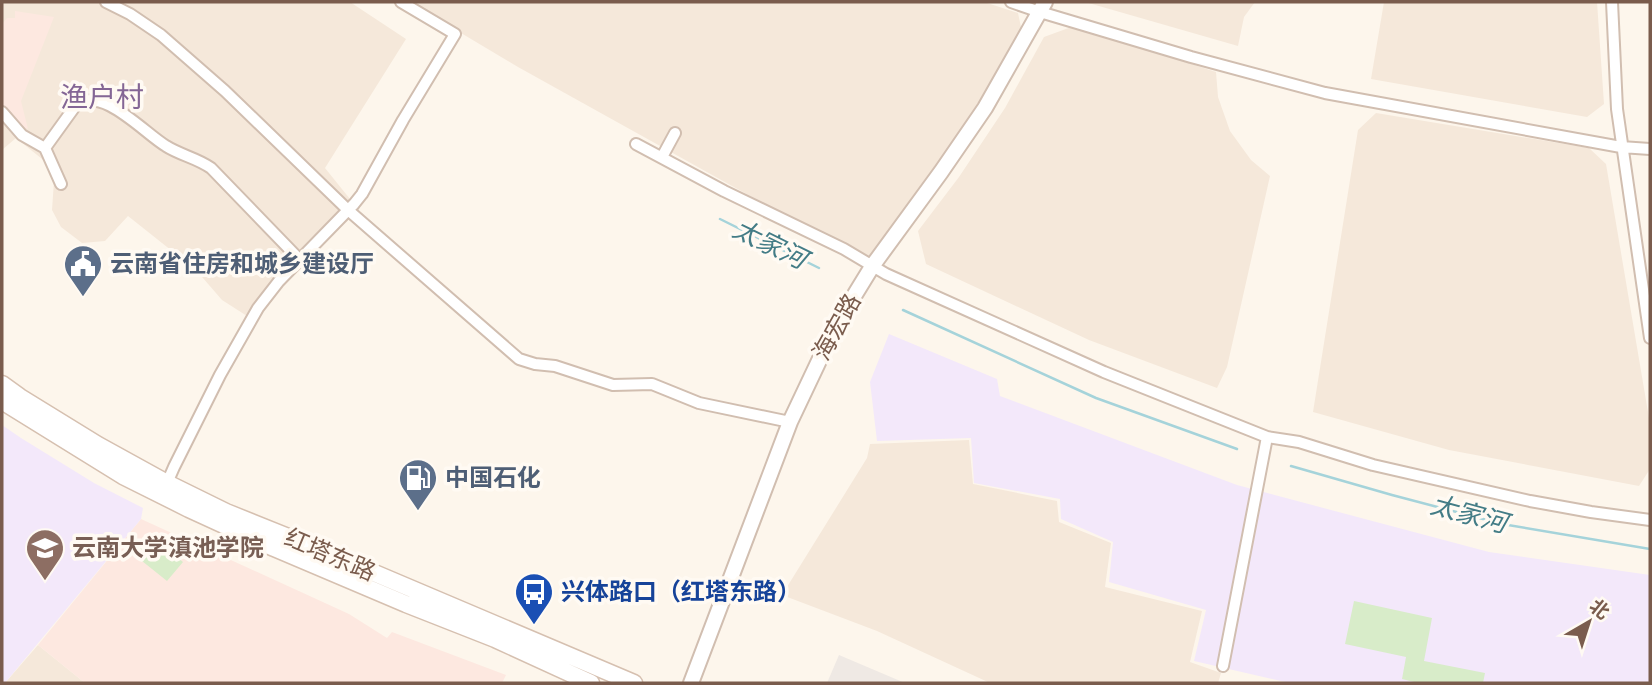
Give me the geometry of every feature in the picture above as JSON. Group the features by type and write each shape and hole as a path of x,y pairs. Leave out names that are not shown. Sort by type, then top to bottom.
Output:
{"main road":[{"name":"红塔东路","path":"2,384 97,445 226,512 634,683"},
{"name":"红塔东路","path":"2,401 123,477 189,509 274,548 495,639 591,683"}],"street":[{"path":"106,2 161,35 225,91 348,210 519,359 555,366 613,385 652,384 699,403 790,422"},
{"path":"167,483 220,375 258,308 279,281 362,194 455,34 401,2"},
{"path":"1011,2 1042,7 1191,57 1325,93 1621,147 1650,149"},
{"path":"1612,2 1621,147 1650,338"},
{"name":"海宏路","path":"691,683 790,422 835,327 873,265 985,108 1042,7"},
{"path":"45,148 76,105 89,99 105,102 167,147 211,168 300,260"},
{"path":"2,112 22,135 45,148 61,184"},
{"path":"662,158 675,133"},
{"path":"636,144 724,191 844,248 898,279 1104,372 1268,436 1299,442 1373,465 1517,498 1650,520"},
{"path":"1223,666 1268,436"}],"shaded area":[{"path":"2,2 350,2 406,39 325,168 350,199 286,264 247,316 222,300 196,270 128,216 105,241 82,243 61,227 52,210 54,181 47,163 16,138 2,150"},
{"path":"409,2 984,2 1018,13 1022,32 933,176 869,259 815,232 518,67"},
{"path":"1085,2 1255,2 1244,17 1238,46"},
{"path":"1384,2 1597,2 1604,104 1587,117 1371,79"},
{"path":"15,11 54,17 21,101 28,129 16,124 2,109 2,24 7,18 15,18"},
{"path":"1074,26 1216,72 1218,97 1230,131 1251,160 1270,176 1227,367 1217,388 1089,340 926,264 918,231 959,177 1005,108 1044,37"},
{"path":"1376,113 1589,148 1606,164 1650,424 1650,469 1639,486 1449,450 1313,412 1358,130"},
{"path":"889,334 997,379 1000,396 1237,485 1489,552 1650,575 1650,683 1290,683 1194,661 1206,610 1109,582 1113,542 1061,519 1060,499 974,483 971,438 877,441 870,382"},
{"name":"云南大学滇池学院","path":"2,425 94,483 143,508 141,519 5,683 2,683"},
{"path":"969,440 973,484 1057,501 1059,522 1111,543 1105,587 1202,611 1190,662 1221,673 1218,683 990,683 877,631 782,595 867,458 870,444"},
{"path":"141,519 349,614 387,638 392,632 506,675 502,683 85,683 38,645"},
{"path":"38,645 85,683 5,683"},
{"path":"839,655 905,683 827,683"}],"green space":[{"path":"148,534 183,562 167,581 132,553"},
{"path":"1354,601 1432,618 1424,661 1485,673 1483,683 1418,683 1402,679 1406,657 1345,644"}],"waterway":[{"name":"太家河","path":"720,219 819,268"},
{"name":"太家河","path":"903,310 1096,398 1237,449"},
{"name":"太家河","path":"1291,466 1502,524 1650,549"}],"place":[{"name":"云南省住房和城乡建设厅","path":"83,298"},
{"name":"中国石化","path":"418,512"},
{"name":"云南大学滇池学院","path":"45,582"},
{"name":"兴体路口（红塔东路）","path":"534,626"}],"district":[{"name":"渔户村","path":"102,97"}]}
